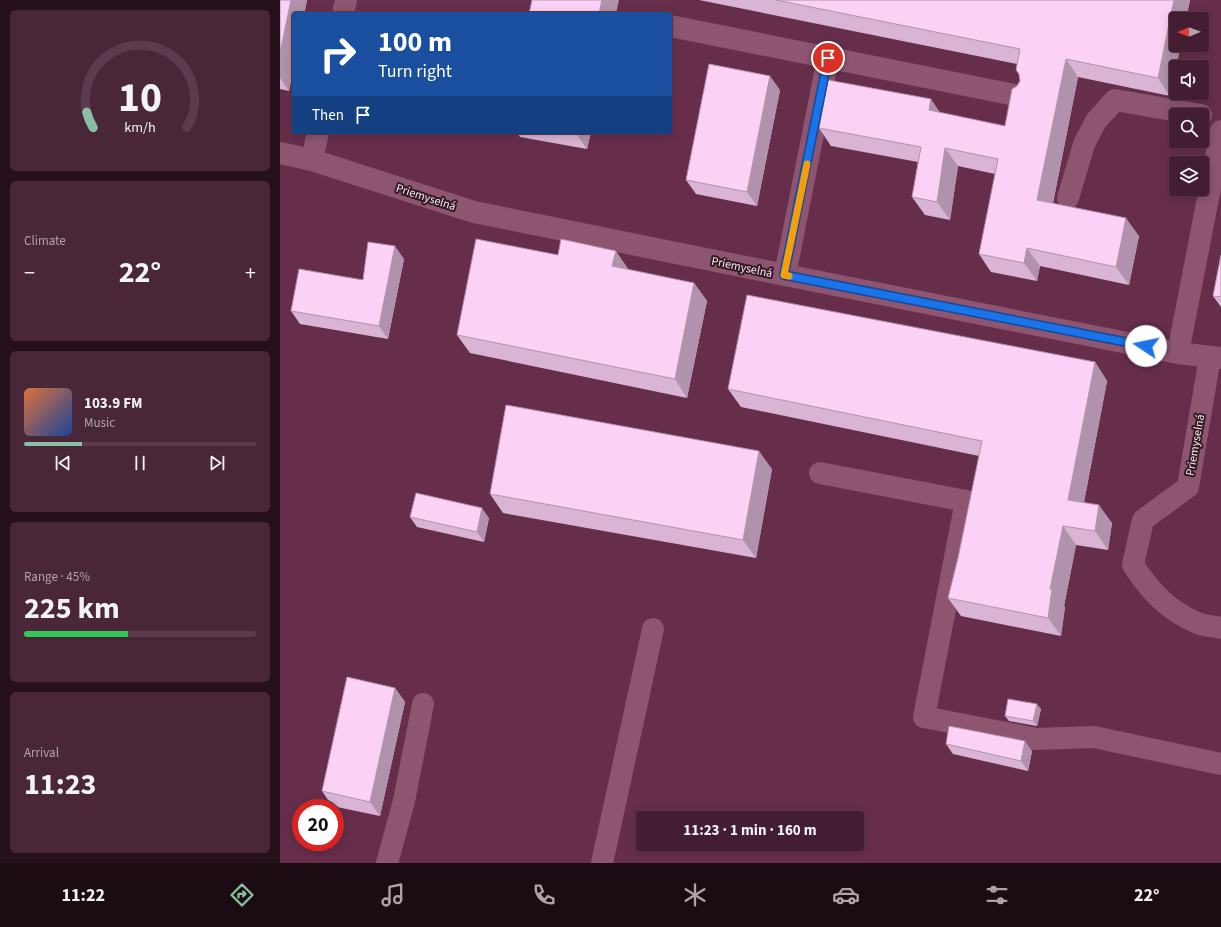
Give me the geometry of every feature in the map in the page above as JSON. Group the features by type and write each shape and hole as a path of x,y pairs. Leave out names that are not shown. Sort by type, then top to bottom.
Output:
{"lane":[{"path":"343,12 346,0"},
{"path":"672,26 1020,96"},
{"path":"784,275 828,58"},
{"path":"1068,198 1084,144 1096,121 1115,100 1169,109"},
{"path":"1209,116 1221,118"},
{"path":"1178,353 1221,131"},
{"path":"312,160 318,134"},
{"name":"Priemyselná","path":"280,153 312,160 474,212 1178,353 1216,358 1188,487 1143,520 1133,565 1145,583 1169,608 1200,624 1221,628"},
{"path":"820,473 966,501 924,717 1036,739 1094,737 1221,764"},
{"path":"602,863 653,629"},
{"path":"387,863 404,801 423,704"}],"shaded area":[{"path":"280,0 1221,0 1221,863 280,863"}],"building":[{"path":"280,0 291,0 280,53"},
{"path":"532,0 602,0 599,12 529,12"},
{"path":"776,0 1174,0 1172,12 1169,12 1169,24 1158,78 1066,59 1037,200 1126,218 1116,267 1027,248 1024,263 979,254 998,159 945,148 937,202 912,197 921,147 819,128 828,80 931,99 929,110 1005,126 1012,89 1017,86 1020,81 1019,74 1016,70 1020,49"},
{"path":"709,64 770,76 747,192 686,180"},
{"path":"476,239 558,255 561,239 616,251 612,266 694,283 675,379 457,335"},
{"path":"368,242 395,246 379,326 291,311 299,269 363,280"},
{"path":"1221,255 1221,297 1213,296"},
{"path":"747,295 1095,362 1068,500 1099,505 1095,531 1063,526 1050,589 1052,589 1048,618 948,598 958,558 982,441 728,389"},
{"path":"506,405 759,451 743,540 490,494"},
{"path":"416,493 482,508 477,532 410,517"},
{"path":"347,677 395,688 370,802 322,791"},
{"path":"1008,699 1037,704 1033,721 1005,716"},
{"path":"949,726 1025,741 1021,761 946,744"}],"slow traffic":[{"path":"789,276 784,275 807,164"}],"route":[{"path":"828,58 784,275 1146,346"}]}
